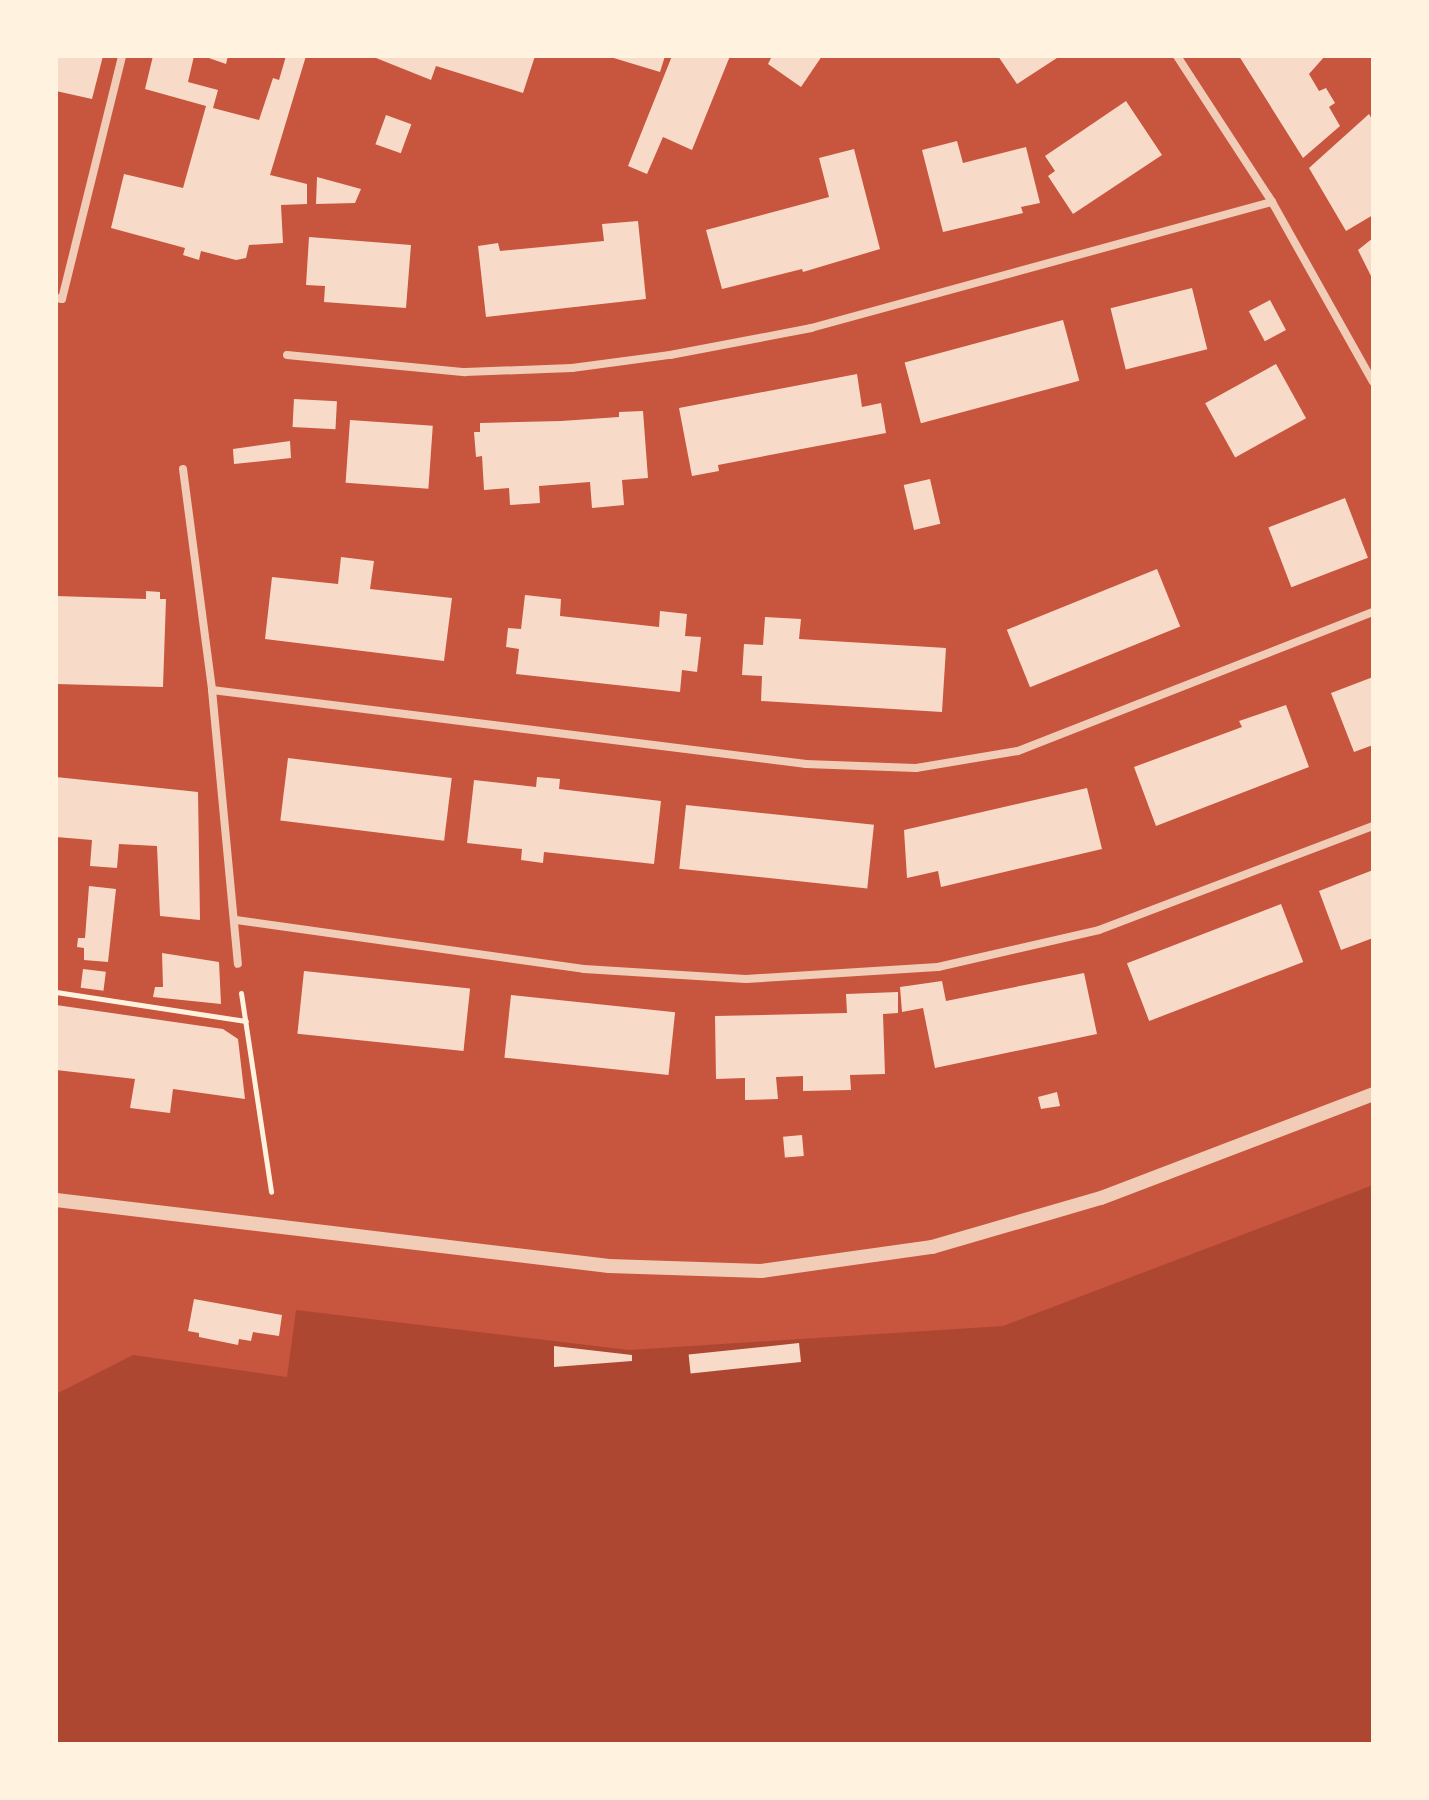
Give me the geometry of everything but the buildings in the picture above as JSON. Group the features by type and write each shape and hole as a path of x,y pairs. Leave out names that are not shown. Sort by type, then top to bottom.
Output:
{"street":[{"path":"56,298 62,299 122,56"},
{"path":"1177,56 1272,202 1373,382"},
{"path":"287,355 465,372 572,368 670,355 811,328 1272,202"},
{"path":"183,469 212,690 238,964"},
{"path":"212,690 806,764 916,768 1018,751 1373,612"},
{"path":"236,920 584,969 746,979 938,967 1099,930 1373,826"},
{"path":"56,1200 609,1266 761,1271 932,1247 1101,1198 1373,1094"}],"path":[{"path":"56,992 246,1021"},
{"path":"242,995 263,1147"}],"shaded area":[{"path":"1373,1185 1373,1744 56,1744 56,1394 133,1355 287,1377 296,1310 629,1350 1003,1326"}]}
